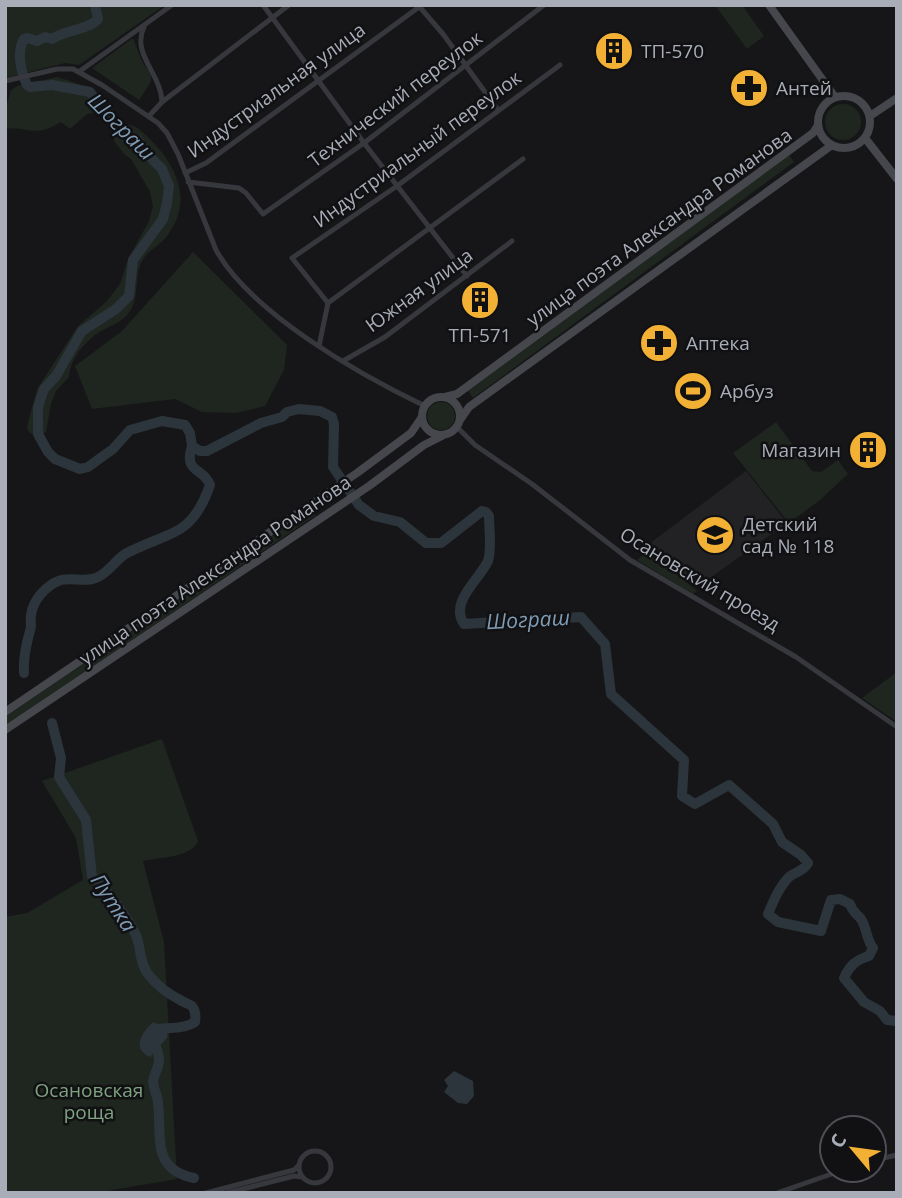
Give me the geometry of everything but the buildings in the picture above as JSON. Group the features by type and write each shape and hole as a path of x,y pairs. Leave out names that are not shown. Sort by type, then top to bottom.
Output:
{"main road":[{"path":"769,5 835,97"},
{"path":"847,95 858,99 866,106 870,116 870,130 864,138 849,147 832,145 821,134 818,125 822,107 835,97 847,95"},
{"path":"870,116 897,99"},
{"name":"улица поэта Александра Романова","path":"445,397 457,394 558,321 813,133 818,125"},
{"path":"864,138 897,179"},
{"name":"улица поэта Александра Романова","path":"459,424 469,407 832,145"},
{"path":"445,397 457,404 459,424 452,433 442,436 429,432 424,427 422,417 425,406 433,399 445,397"},
{"name":"улица поэта Александра Романова","path":"5,712 357,473 415,430 422,417"},
{"name":"улица поэта Александра Романова","path":"5,730 369,486 424,445 442,436"}],"street":[{"path":"80,71 172,5"},
{"path":"263,5 364,143 467,276"},
{"path":"149,116 162,102 289,5"},
{"name":"Технический переулок","path":"188,182 239,188 262,214 364,143 544,5"},
{"path":"418,6 443,34 465,68 498,110"},
{"name":"Индустриальная улица","path":"185,173 206,163 418,6"},
{"path":"145,24 139,40 140,49 155,75 162,102"},
{"name":"Индустриальный переулок","path":"328,303 292,258 397,186 559,65"},
{"path":"5,81 65,68 80,71 149,116 167,133 209,236 223,264 244,288 271,312 319,346 392,391 425,406"},
{"path":"319,346 328,303 523,159"},
{"name":"Южная улица","path":"343,361 385,337 512,241"},
{"name":"Осановский проезд","path":"459,424 475,445 532,484 630,560 796,657 897,727"},
{"path":"206,1193 294,1170 303,1156 314,1151 326,1155 331,1164 330,1174 323,1181 313,1183 303,1177 294,1176 227,1193"},
{"path":"299,1165 303,1177"},
{"path":"777,1193 818,1179"}],"shaded area":[{"name":"Детский сад № 118","path":"746,471 787,523 696,588 645,547"},
{"path":"153,1022 165,1027 168,1032 167,1038 150,1057 141,1050 140,1040"},
{"path":"454,1071 473,1081 474,1096 467,1104 458,1103 444,1092 448,1086 444,1080"}],"green space":[{"path":"5,5 162,7 79,65 65,63 5,78"},
{"path":"715,5 742,5 764,36 747,49"},
{"path":"133,38 151,75 151,82 139,100 92,68"},
{"path":"57,77 98,94 109,103 121,121 138,128 152,141 171,165 177,178 180,207 167,236 141,263 132,308 123,319 95,335 79,351 69,377 56,391 46,432 37,435 28,431 27,426 37,389 78,326 106,302 120,284 128,259 149,221 153,206 150,192 131,159 114,141 113,128 97,112 87,114 70,129 61,122 38,131 5,129 5,111 11,90 27,83"},
{"path":"843,104 856,109 861,122 856,135 843,140 830,135 825,122 830,109"},
{"path":"789,155 794,162 473,398 468,391"},
{"path":"193,252 287,345 284,370 265,406 236,413 202,412 175,399 92,409 75,366 122,331"},
{"path":"441,402 451,406 455,416 451,426 441,430 431,426 427,416 431,406"},
{"path":"776,422 812,471 821,472 838,460 848,474 820,500 789,523 733,453"},
{"path":"312,509 316,515 5,726 5,717"},
{"path":"648,551 697,591 693,594 637,560"},
{"path":"897,672 897,722 862,698"},
{"name":"Осановская роща","path":"162,739 198,841 195,847 182,854 143,861 164,942 177,1179 95,1193 5,1193 5,917 27,913 83,880 76,838 42,781"}],"waterway":[{"name":"Шограш","path":"95,5 98,19 88,26 52,39 24,39 20,56 27,85 52,85 90,92 120,133 137,139 162,169 169,186 163,219 133,260 129,296 116,309 82,331 56,376 44,389 38,407 38,434 48,452 55,459 80,469 88,467 113,449 130,430 162,421 185,425 190,433 192,446 200,451 207,451 261,423 282,417 287,412 299,409 320,411 332,417 334,424 333,467 359,505 374,516 400,522 426,543 441,543 482,511 486,512 489,516 489,556 463,599 460,616 464,624 581,617 605,644 611,694 684,760 682,796 695,804 729,785 773,824 782,842 808,863 785,881 768,914 778,922 821,931 831,900 840,899 850,904 863,922 873,948 869,956 851,966 844,978 864,1002 880,1011 887,1020 897,1021"},
{"name":"Путка","path":"24,673 32,609 45,589 61,580 89,580 98,577 123,556 178,530 195,514 210,485 192,466 192,446"},
{"name":"Путка","path":"52,723 61,758 59,777 86,820 92,877 130,924 148,974 164,990 191,1005 195,1012 195,1022 191,1024 155,1029 152,1033 159,1056 153,1081 158,1100 161,1150 171,1167 180,1174 194,1178"}],"place":[{"name":"ТП-570","path":"614,51"},
{"name":"Антей","path":"749,88"},
{"name":"ТП-571","path":"480,300"},
{"name":"Аптека","path":"659,343"},
{"name":"Арбуз","path":"693,391"},
{"name":"Магазин","path":"868,450"},
{"name":"Детский сад № 118","path":"715,535"}]}
